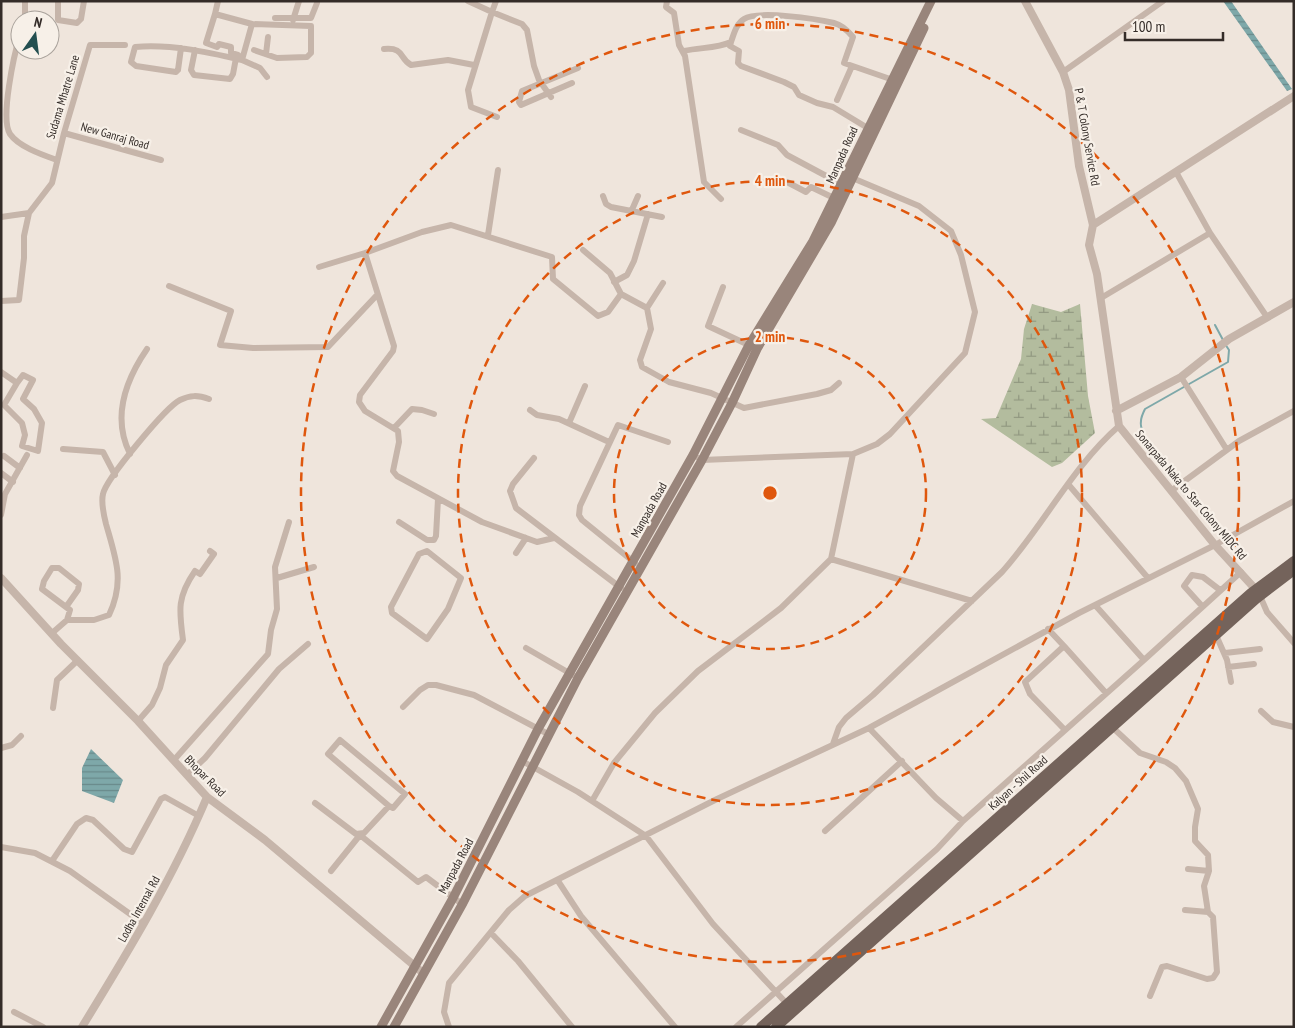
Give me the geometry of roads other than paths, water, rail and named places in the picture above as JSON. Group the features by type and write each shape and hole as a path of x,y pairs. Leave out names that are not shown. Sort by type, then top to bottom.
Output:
{"main road":[{"name":"Manpada Road","path":"394,1027 462,904 548,734 574,676 619,587 637,565 702,460 753,347 816,243 846,187 871,130 915,40 931,1"},
{"name":"Manpada Road","path":"915,40 938,1"},
{"name":"Manpada Road","path":"381,1027 453,898 538,729 627,592 637,565 693,455 728,400"},
{"name":"Kalyan - Shil Road","path":"776,1027 790,1007 1294,561"},
{"name":"Kalyan - Shil Road","path":"761,1027 790,1007 1112,727 1216,635 1258,592 1294,570"}],"street":[{"path":"58,1 58,20 77,23 81,19 84,1"},
{"path":"218,1 206,43 217,47 219,44 231,47 232,54 238,55 241,53 250,24"},
{"path":"293,21 299,1"},
{"path":"468,1 522,24 527,30 534,66 541,83 550,95"},
{"path":"496,1 468,90 471,107 497,117"},
{"path":"667,1 666,7 674,13 679,45 684,51 704,182 721,199"},
{"name":"P & T Colony Service Rd","path":"1025,1 1063,72 1069,90 1079,166 1093,226"},
{"path":"1063,72 1163,1"},
{"path":"215,14 250,24 293,21 312,17 318,3"},
{"path":"871,130 833,107 817,104 799,96 794,87 784,82 740,66 738,62 739,51 730,46 736,27 743,19 751,16 773,16 835,23 853,37 844,61 852,66 895,81"},
{"path":"254,50 282,58 309,57 311,53 311,25 275,18"},
{"path":"195,50 191,70 194,75 230,79 239,59 250,24"},
{"path":"266,54 268,37"},
{"path":"684,51 700,47 715,48 731,42"},
{"name":"Sudama Mhatre Lane","path":"29,213 52,183 64,133 90,45 125,45"},
{"path":"181,48 178,70 176,72 136,66 131,62 136,47 181,48 239,59 260,68 267,77"},
{"path":"384,49 391,49 402,53 408,64 411,65 448,60 474,66"},
{"path":"15,60 3,121 13,138 31,150 57,160"},
{"path":"837,100 852,66"},
{"path":"572,83 550,95 520,104 519,98 522,91 578,68"},
{"path":"1093,226 1294,96"},
{"path":"741,130 778,145 787,155 846,187"},
{"name":"New Ganraj Road","path":"64,133 161,160"},
{"path":"488,235 498,170"},
{"path":"1176,172 1210,233 1267,317"},
{"path":"693,455 702,460 853,454 877,444 890,434 965,353 975,312 961,255 951,231 919,206 850,177"},
{"path":"787,182 806,192 811,188 839,200"},
{"path":"603,196 606,204 611,207 662,217"},
{"path":"631,212 638,196"},
{"path":"1,217 29,213 24,236 24,258 18,300 1,301"},
{"path":"614,282 627,275 634,261 648,214"},
{"path":"319,267 450,225 488,235 552,257 552,279 598,316 608,312 621,294"},
{"name":"Sonarpada Naka to Star Colony MIDC Rd","path":"1093,226 1089,245 1100,298 1119,426 1215,544 1258,592"},
{"path":"1100,298 1210,233"},
{"path":"583,250 610,273 621,294 646,308"},
{"path":"365,253 394,346 393,352 360,395 359,402 361,408 394,428 399,435 393,471 397,476 482,522 536,542 554,538"},
{"path":"663,282 646,308 651,330 640,360 642,367 669,382 749,408 817,394 831,390 839,383"},
{"path":"169,286 231,311 220,345 253,348 328,347 377,295"},
{"path":"723,286 708,326 753,347"},
{"path":"1116,411 1181,377 1224,343 1294,302"},
{"path":"130,454 122,439 120,425 121,410 132,372 147,349"},
{"path":"1,372 17,383"},
{"path":"23,376 34,382 23,400 34,408 42,423 38,451 22,446 25,435 22,423 4,405 17,383 23,376"},
{"path":"1181,377 1227,450"},
{"path":"569,424 585,386"},
{"path":"67,620 94,620 109,616 117,598 117,559 104,516 103,494 115,475 130,454 179,401 193,396 209,399"},
{"path":"394,428 412,409 434,414"},
{"path":"530,410 537,414 559,419 610,442"},
{"path":"1172,491 1227,450 1294,411"},
{"path":"637,565 579,515 580,506 620,425 668,442"},
{"path":"833,744 839,727 846,718 873,696 1021,551 1098,445 1119,426"},
{"path":"62,449 103,452 115,475"},
{"path":"592,801 614,763 655,713 698,671 781,608 831,559 853,454"},
{"path":"1,515 4,494 13,482 27,455"},
{"path":"4,456 20,468"},
{"path":"534,458 513,484 510,491 516,508 627,592"},
{"path":"1,473 13,482"},
{"path":"1068,484 1148,578"},
{"path":"399,522 427,540 436,538 438,499"},
{"path":"449,1027 444,1012 449,983 525,896 833,744 870,728 1048,629 1215,544 1294,501"},
{"path":"174,760 268,654 271,630 277,609 276,567 289,522"},
{"path":"516,553 526,538"},
{"path":"138,721 152,705 160,688 166,665 183,640 179,609 183,587 195,571 200,574 214,554 210,551"},
{"path":"427,551 435,555 462,578 448,609 428,639 392,613 391,606 419,554 427,551"},
{"path":"831,559 972,601"},
{"path":"277,578 314,567"},
{"path":"51,634 67,620 70,610 66,607 42,589 44,581 52,568 59,568 79,584 78,590 66,607"},
{"path":"736,1027 774,991 937,849 963,821 1241,572"},
{"path":"1202,606 1184,586 1192,575 1203,577 1220,590"},
{"name":"Bhopar Road","path":"1,578 51,634 138,721 207,797 265,840 414,967 424,973"},
{"path":"1258,592 1267,612 1294,643"},
{"path":"1095,604 1144,660"},
{"path":"1048,629 1106,692"},
{"path":"1216,635 1224,653 1231,682"},
{"path":"187,775 205,758 279,669 308,644"},
{"path":"1064,646 1025,682 1030,694 1064,730"},
{"path":"526,648 574,676"},
{"path":"1224,653 1260,649"},
{"path":"53,708 57,680 78,660"},
{"path":"1228,667 1254,664"},
{"path":"403,707 420,690 428,685 436,685 474,695 548,734"},
{"path":"1261,711 1273,722 1294,727"},
{"path":"1112,727 1140,753 1166,762 1176,768 1186,781 1198,809 1195,840 1208,855 1209,871 1204,886 1208,912 1213,917 1217,972 1213,978 1207,979 1167,966 1162,967 1150,996"},
{"path":"870,728 936,798 963,821"},
{"path":"1,748 12,745 21,736"},
{"path":"340,740 405,794 393,808 389,806 328,754 340,740"},
{"path":"522,761 592,801 646,836 712,924 790,1007"},
{"path":"825,831 902,761"},
{"path":"52,862 77,824 86,818 93,820 124,850 132,852 161,799 165,797 170,799 200,816"},
{"name":"Lodha Internal Rd","path":"82,1027 144,924 200,816 207,797"},
{"path":"315,803 356,834 360,835 418,882 426,877 462,904"},
{"path":"331,871 360,835 389,806"},
{"path":"1,847 34,853 70,871 144,924"},
{"path":"1188,870 1209,871"},
{"path":"558,881 580,916 675,1027"},
{"path":"1185,910 1208,912"},
{"path":"491,933 518,961 572,1027"},
{"path":"14,1012 43,1027"}],"water":[{"path":"1223,1 1231,1 1292,89 1287,91"},
{"path":"91,749 123,780 114,803 82,791 82,768"}],"waterway":[{"path":"1215,325 1223,340"},
{"path":"1179,482 1144,436 1141,428 1142,416 1145,409 1228,362 1229,350 1225,344"}]}
